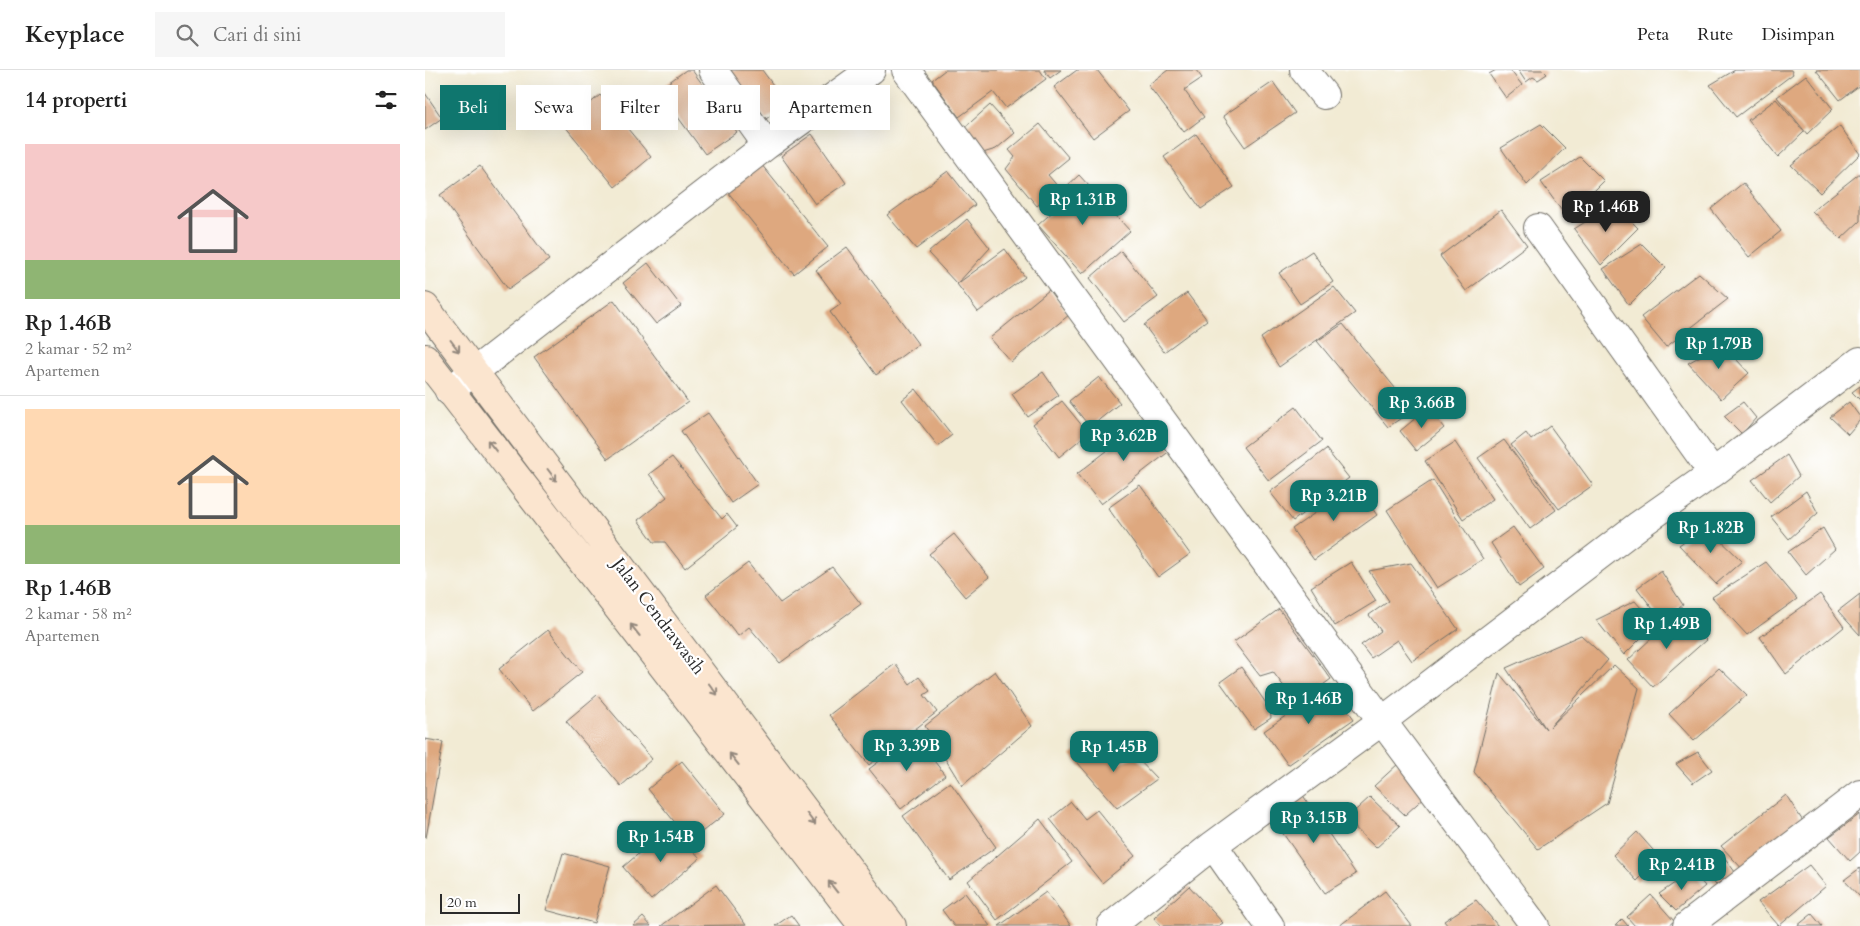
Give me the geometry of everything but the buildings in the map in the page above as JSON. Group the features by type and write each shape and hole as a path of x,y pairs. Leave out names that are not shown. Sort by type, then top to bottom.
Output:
{"main road":[{"name":"Jalan Cendrawasih","path":"425,307 892,926"},
{"name":"Jalan Cendrawasih","path":"425,358 863,926"}],"street":[{"path":"713,70 767,146"},
{"path":"449,391 767,146 871,70"},
{"path":"906,70 1382,721 1535,926"},
{"path":"1304,70 1324,96"},
{"path":"1538,228 1713,473"},
{"path":"1111,926 1213,844 1382,721 1639,525 1713,473 1860,361"},
{"path":"1687,926 1860,794"},
{"path":"1213,844 1270,926"}]}
